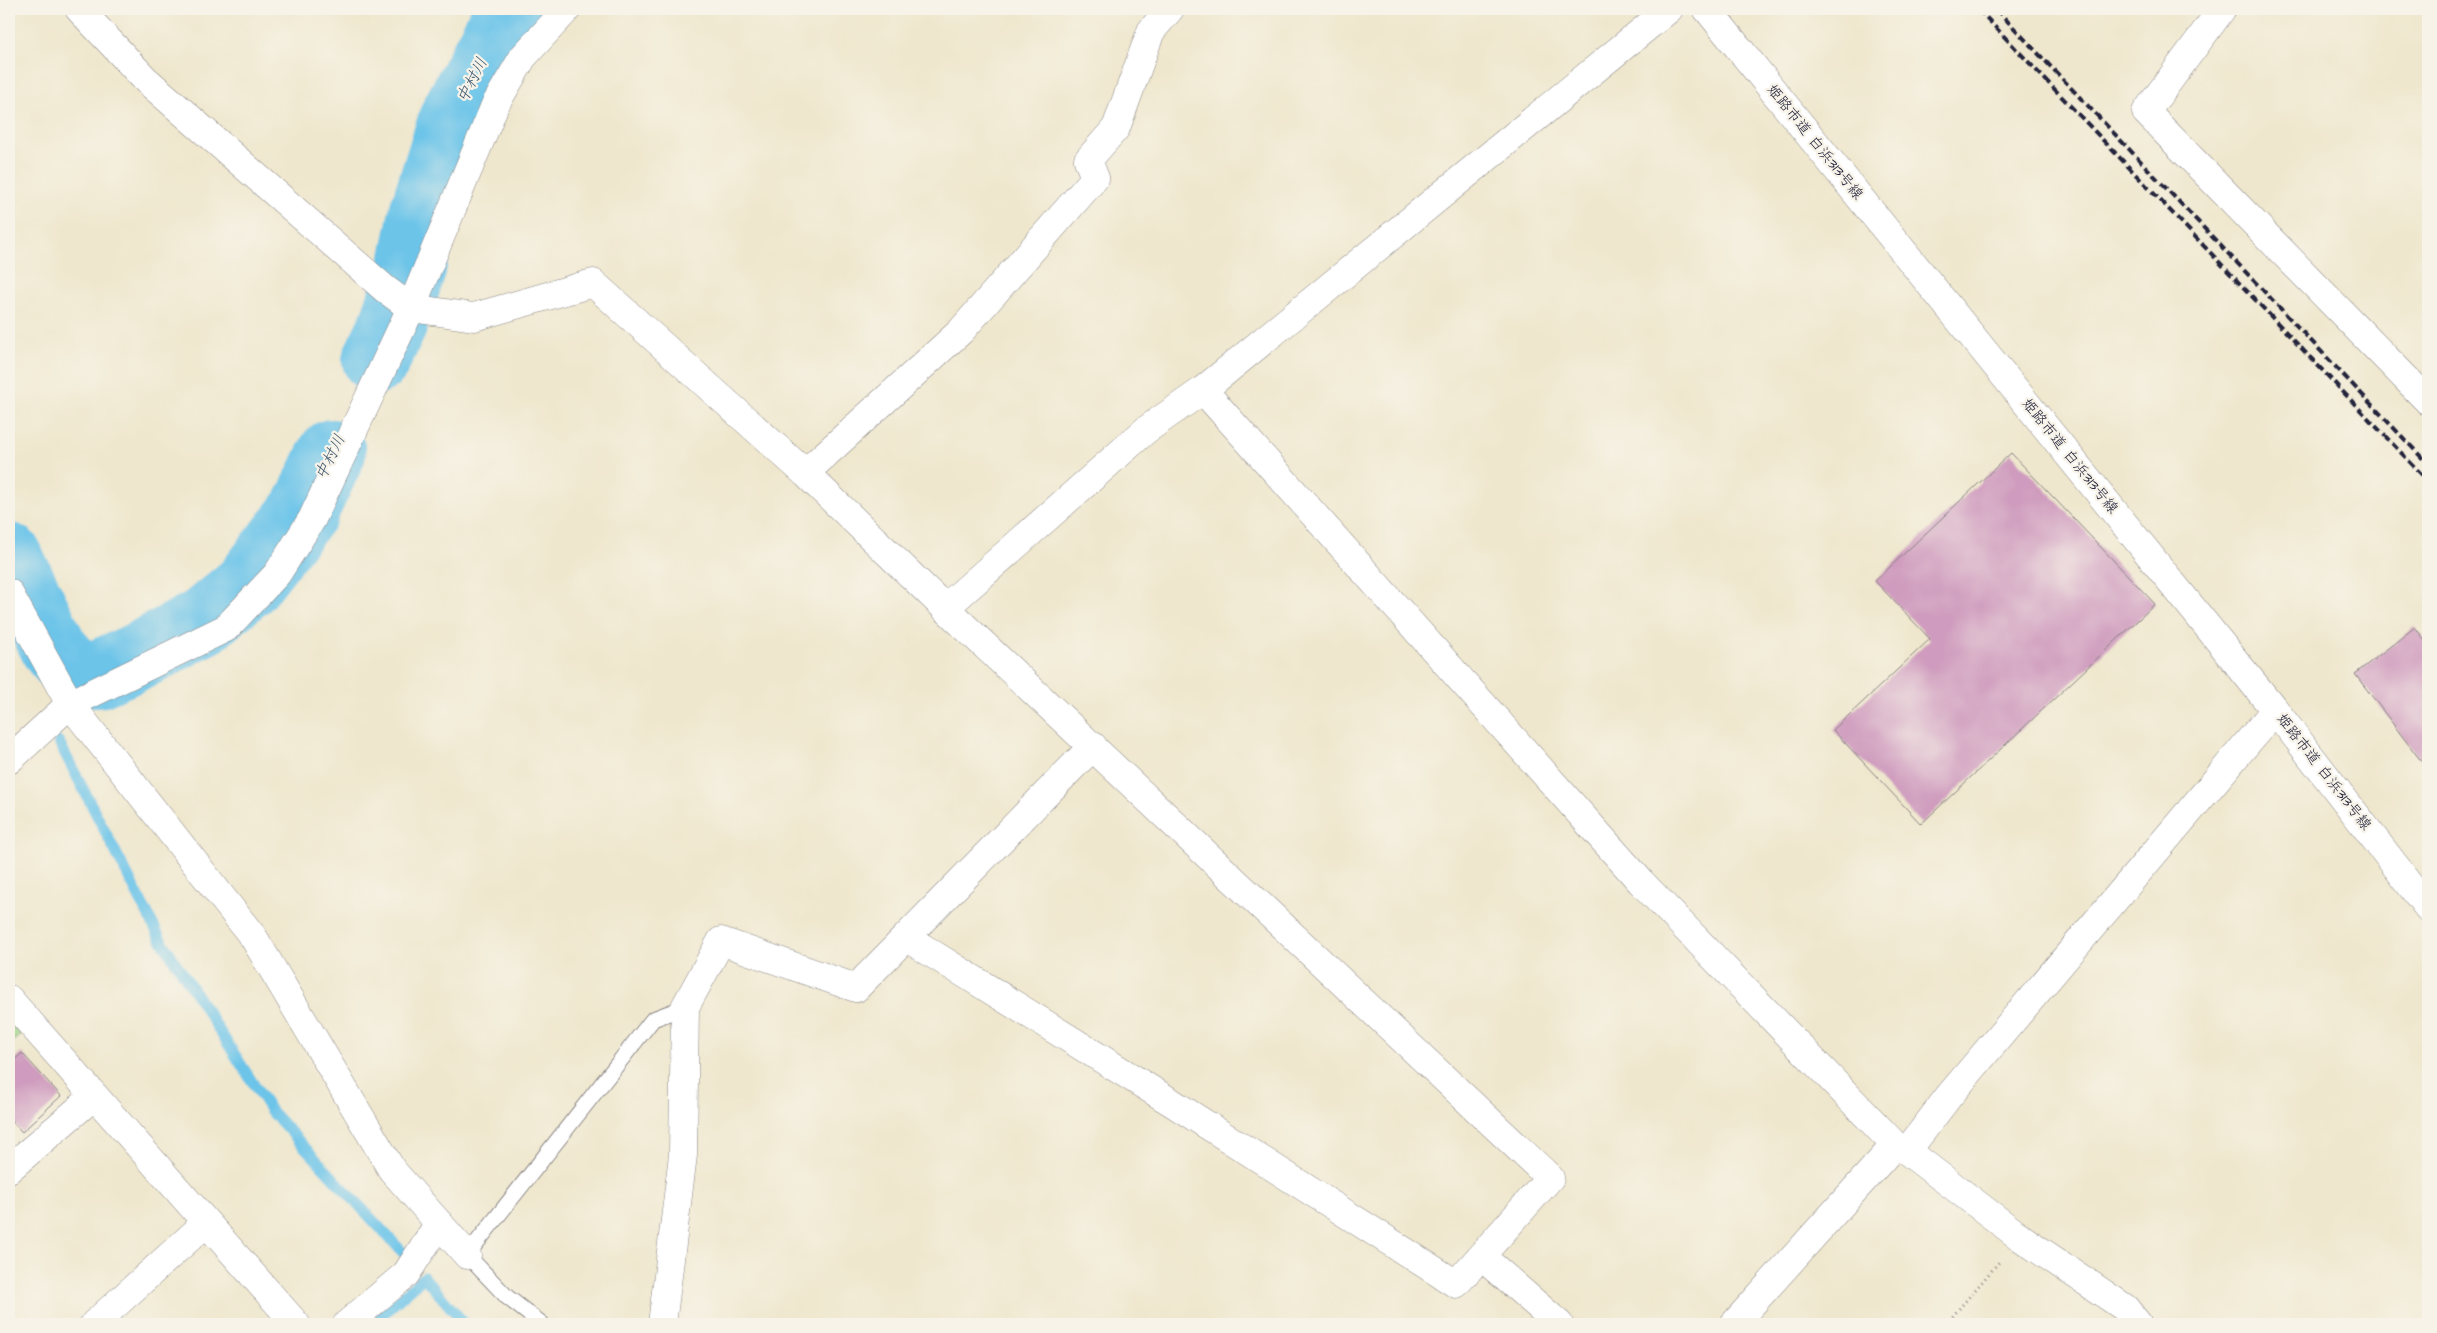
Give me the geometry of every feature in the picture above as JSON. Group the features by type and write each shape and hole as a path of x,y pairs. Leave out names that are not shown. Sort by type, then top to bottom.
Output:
{"street":[{"path":"78,9 145,79 385,289 411,308 474,317 593,283 805,473 945,608 1550,1178 1456,1284 1171,1102 907,938"},
{"path":"9,760 70,704 226,628 277,574 312,519 411,308 495,105 523,57 567,9"},
{"path":"805,473 960,331 1095,178 1088,160 1116,128 1151,31 1170,9"},
{"path":"945,608 1146,430 1203,390 1669,9"},
{"name":"姫路市道 白浜313号線","path":"1707,9 2275,710 2428,908"},
{"path":"2222,9 2146,112 2428,401"},
{"path":"1203,390 1641,882 1901,1148 2020,1237 2125,1308 2138,1324"},
{"path":"9,593 70,704 254,938 392,1170 467,1255"},
{"path":"1734,1324 1949,1096 2275,710"},
{"path":"662,1324 683,1155 685,1007 721,941 856,988 1093,746"},
{"path":"9,999 296,1324"},
{"path":"9,1169 94,1096"},
{"path":"94,1324 206,1223"},
{"path":"347,1324 406,1274 439,1223"},
{"path":"1481,1256 1559,1324"}],"lane":[{"path":"542,1324 507,1297 467,1255 653,1020 685,1007"}],"path":[{"path":"1946,1324 2020,1237"}],"green space":[{"path":"9,1021 21,1034 9,1045"}],"building":[{"path":"2011,453 2155,604 1921,824 1833,730 1930,639 1875,581"},
{"path":"2415,627 2428,645 2428,770 2355,674"},
{"path":"22,1053 61,1096 22,1132 9,1118 9,1065"}],"waterway":[{"name":"中村川","path":"376,360 393,325 412,269 423,213 453,117 509,9"},
{"name":"中村川","path":"9,557 55,650 75,673 98,674 137,657 204,621 247,585 305,510 332,453"},
{"path":"59,742 160,938 271,1111 409,1259"},
{"path":"372,1324 424,1277 465,1324"}],"railway":[{"path":"1978,9 2428,481"},
{"path":"1996,9 2428,464"}]}
